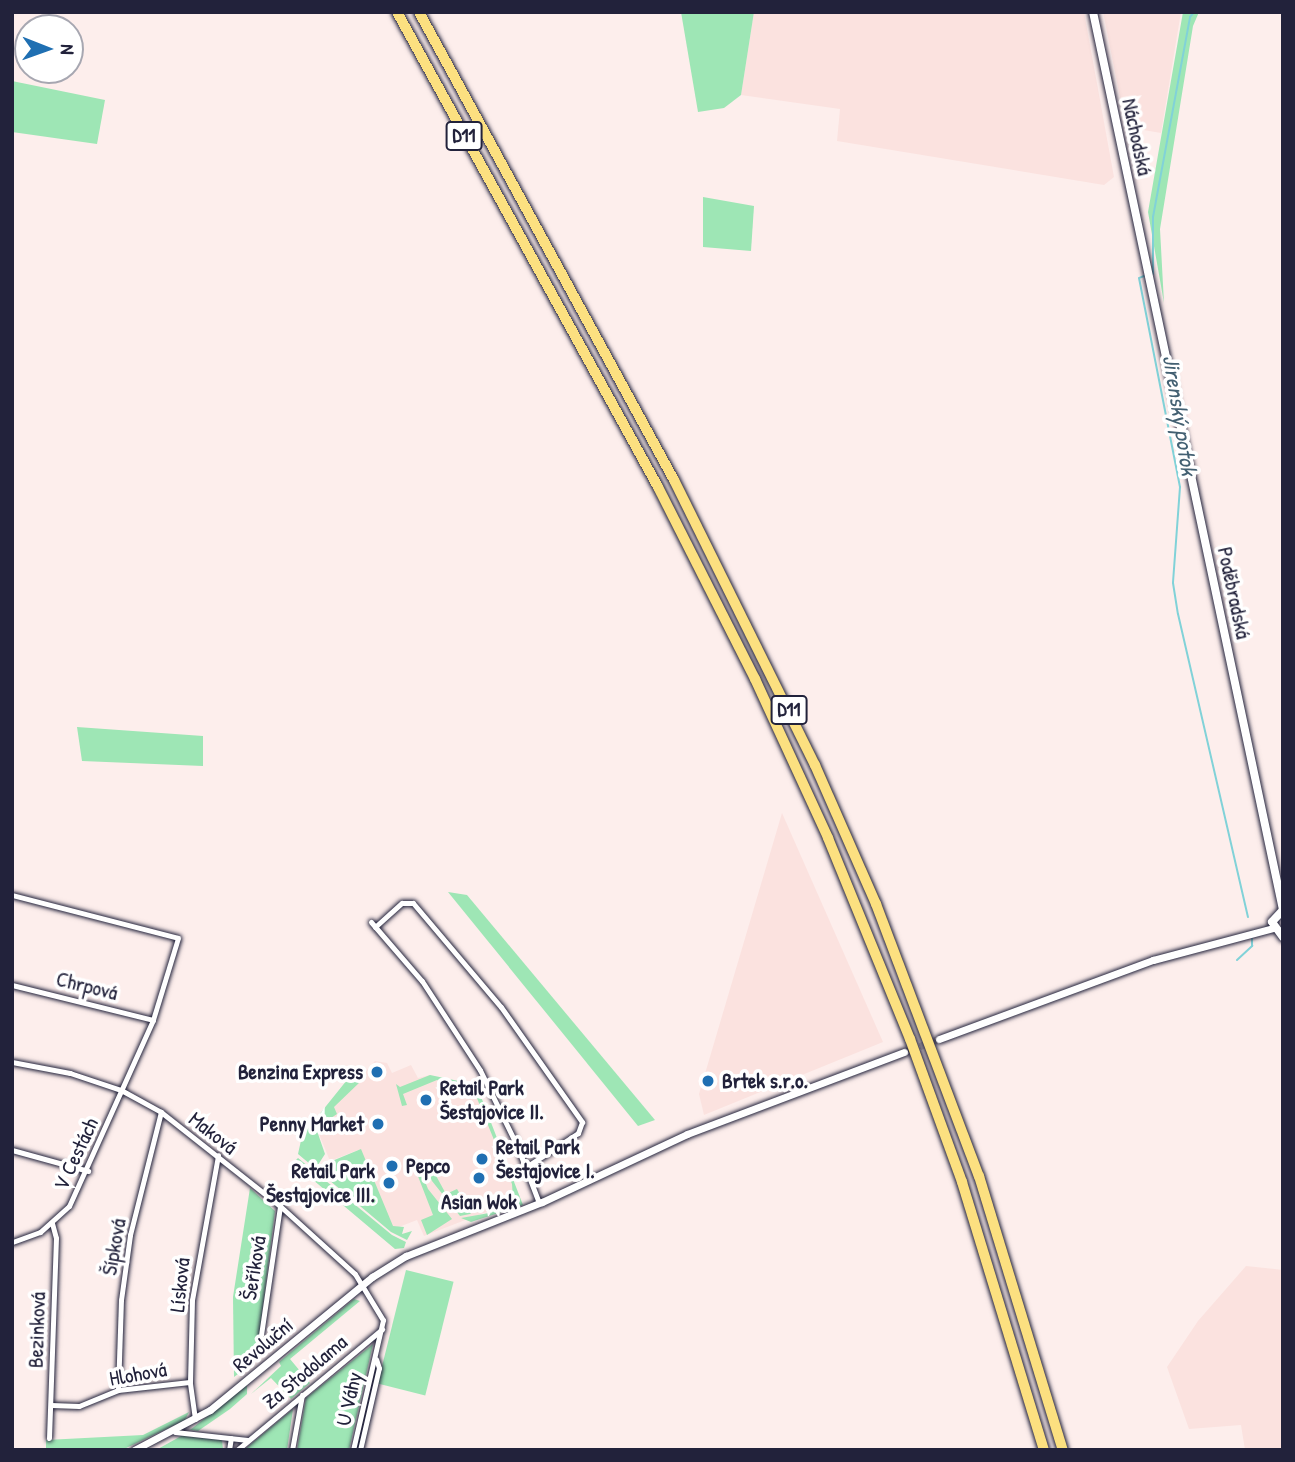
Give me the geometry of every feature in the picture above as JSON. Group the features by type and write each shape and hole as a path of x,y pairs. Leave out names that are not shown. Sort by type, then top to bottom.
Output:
{"highway":[{"name":"D11","path":"397,12 658,487 809,795 905,1026 962,1182 1044,1450"},
{"name":"D11","path":"419,12 674,480 816,765 876,904 979,1176 1063,1450"}],"main road":[{"name":"Náchodská","path":"1093,12 1151,283"},
{"name":"Poděbradská","path":"1151,283 1283,910 1274,917 1273,928"},
{"path":"1273,928 1283,937"}],"street":[{"name":"V Cestách","path":"12,895 178,938 153,1020 88,1171 69,1206 52,1223 12,1242"},
{"path":"526,1167 578,1133 582,1122 501,1007 413,903 402,903 373,924 422,981 456,1031 526,1167 539,1203"},
{"path":"939,1039 1153,960 1273,928"},
{"name":"Chrpová","path":"12,985 153,1020"},
{"name":"Revoluční","path":"134,1450 195,1420 362,1286 406,1256 539,1203 687,1134 904,1052"},
{"name":"Maková","path":"12,1062 70,1073 121,1090 161,1112 280,1206 362,1286"},
{"name":"Šípková","path":"118,1390 121,1300 130,1235 161,1112"},
{"path":"12,1150 88,1171"},
{"name":"Lísková","path":"195,1420 190,1382 192,1300 218,1155"},
{"name":"Šeříková","path":"261,1335 280,1206"},
{"name":"Bezinková","path":"49,1438 56,1238 52,1223"},
{"path":"362,1286 383,1317 382,1329"},
{"name":"U Váhy","path":"353,1450 382,1329"},
{"name":"Za Stodolama","path":"237,1450 382,1329"},
{"name":"U Váhy","path":"360,1450 379,1368 376,1355"},
{"name":"Hlohová","path":"51,1405 79,1406 118,1390 190,1382"},
{"path":"292,1450 302,1395"},
{"path":"175,1432 248,1440"},
{"path":"229,1450 231,1438"}],"shaded area":[{"path":"754,12 1084,12 1114,177 1104,185 837,141 840,109 741,95"},
{"path":"1103,12 1181,12 1161,133 1126,127"},
{"path":"782,813 883,1042 704,1115 699,1094"},
{"path":"375,1061 387,1063 392,1073 411,1065 418,1078 430,1075 474,1090 520,1199 424,1236 417,1220 391,1230 358,1150 330,1161 316,1127"},
{"path":"1246,1266 1283,1270 1283,1450 1245,1450 1241,1425 1189,1429 1167,1367 1198,1321"}],"green space":[{"path":"681,12 754,12 741,95 724,108 698,112"},
{"path":"1183,12 1199,12 1193,26 1160,229 1164,303 1148,212"},
{"path":"12,81 14,84 27,84 105,100 97,144 12,132"},
{"path":"703,197 754,206 751,251 703,247"},
{"path":"77,727 203,736 203,766 82,761"},
{"path":"448,892 467,895 655,1120 638,1126"},
{"path":"351,1075 360,1082 334,1107 337,1114 316,1128 325,1154 316,1168 322,1172 332,1161 361,1149 393,1226 404,1227 402,1234 412,1231 407,1240 391,1232 298,1154 302,1136"},
{"path":"430,1075 473,1084 478,1089 523,1205 471,1222 461,1218 489,1213 513,1199 512,1184 474,1091 458,1091 437,1080 403,1094 407,1105 402,1106 396,1084 400,1087"},
{"path":"298,1158 392,1235 406,1242 404,1248 395,1249 293,1163"},
{"path":"428,1161 446,1194 457,1189 467,1206 481,1198 482,1203 470,1214 460,1216 432,1181 424,1162"},
{"path":"418,1164 428,1189 452,1219 427,1235 421,1220 433,1215 414,1166"},
{"path":"250,1188 275,1211 256,1361 234,1377 233,1297"},
{"path":"406,1270 454,1282 425,1395 378,1384"},
{"path":"354,1299 360,1301 290,1359 310,1383 291,1399 271,1378 251,1394 281,1366 279,1362"},
{"path":"373,1344 349,1450 297,1450 306,1398"},
{"path":"247,1385 247,1394 230,1409 198,1431 190,1430"},
{"path":"293,1409 287,1450 244,1450 257,1439"},
{"path":"189,1412 185,1420 122,1450 46,1450 46,1440 143,1435"},
{"path":"183,1435 222,1439 223,1450 156,1450"}],"waterway":[{"name":"Jirenský potok","path":"1153,274 1153,217 1190,17 1194,12"},
{"name":"Jirenský potok","path":"1144,276 1139,278 1180,487 1173,583 1178,614 1248,917"},
{"name":"Jirenský potok","path":"1237,960 1252,946 1252,939"}],"tunnel":[{"path":"910,1050 939,1039"}],"place":[{"name":"Benzina Express","path":"377,1072"},
{"name":"Brtek s.r.o.","path":"708,1081"},
{"name":"Retail Park Šestajovice II.","path":"426,1100"},
{"name":"Penny Market","path":"378,1124"},
{"name":"Retail Park Šestajovice I.","path":"482,1159"},
{"name":"Pepco","path":"392,1166"},
{"name":"Asian Wok","path":"479,1178"},
{"name":"Retail Park Šestajovice III.","path":"389,1183"}]}
